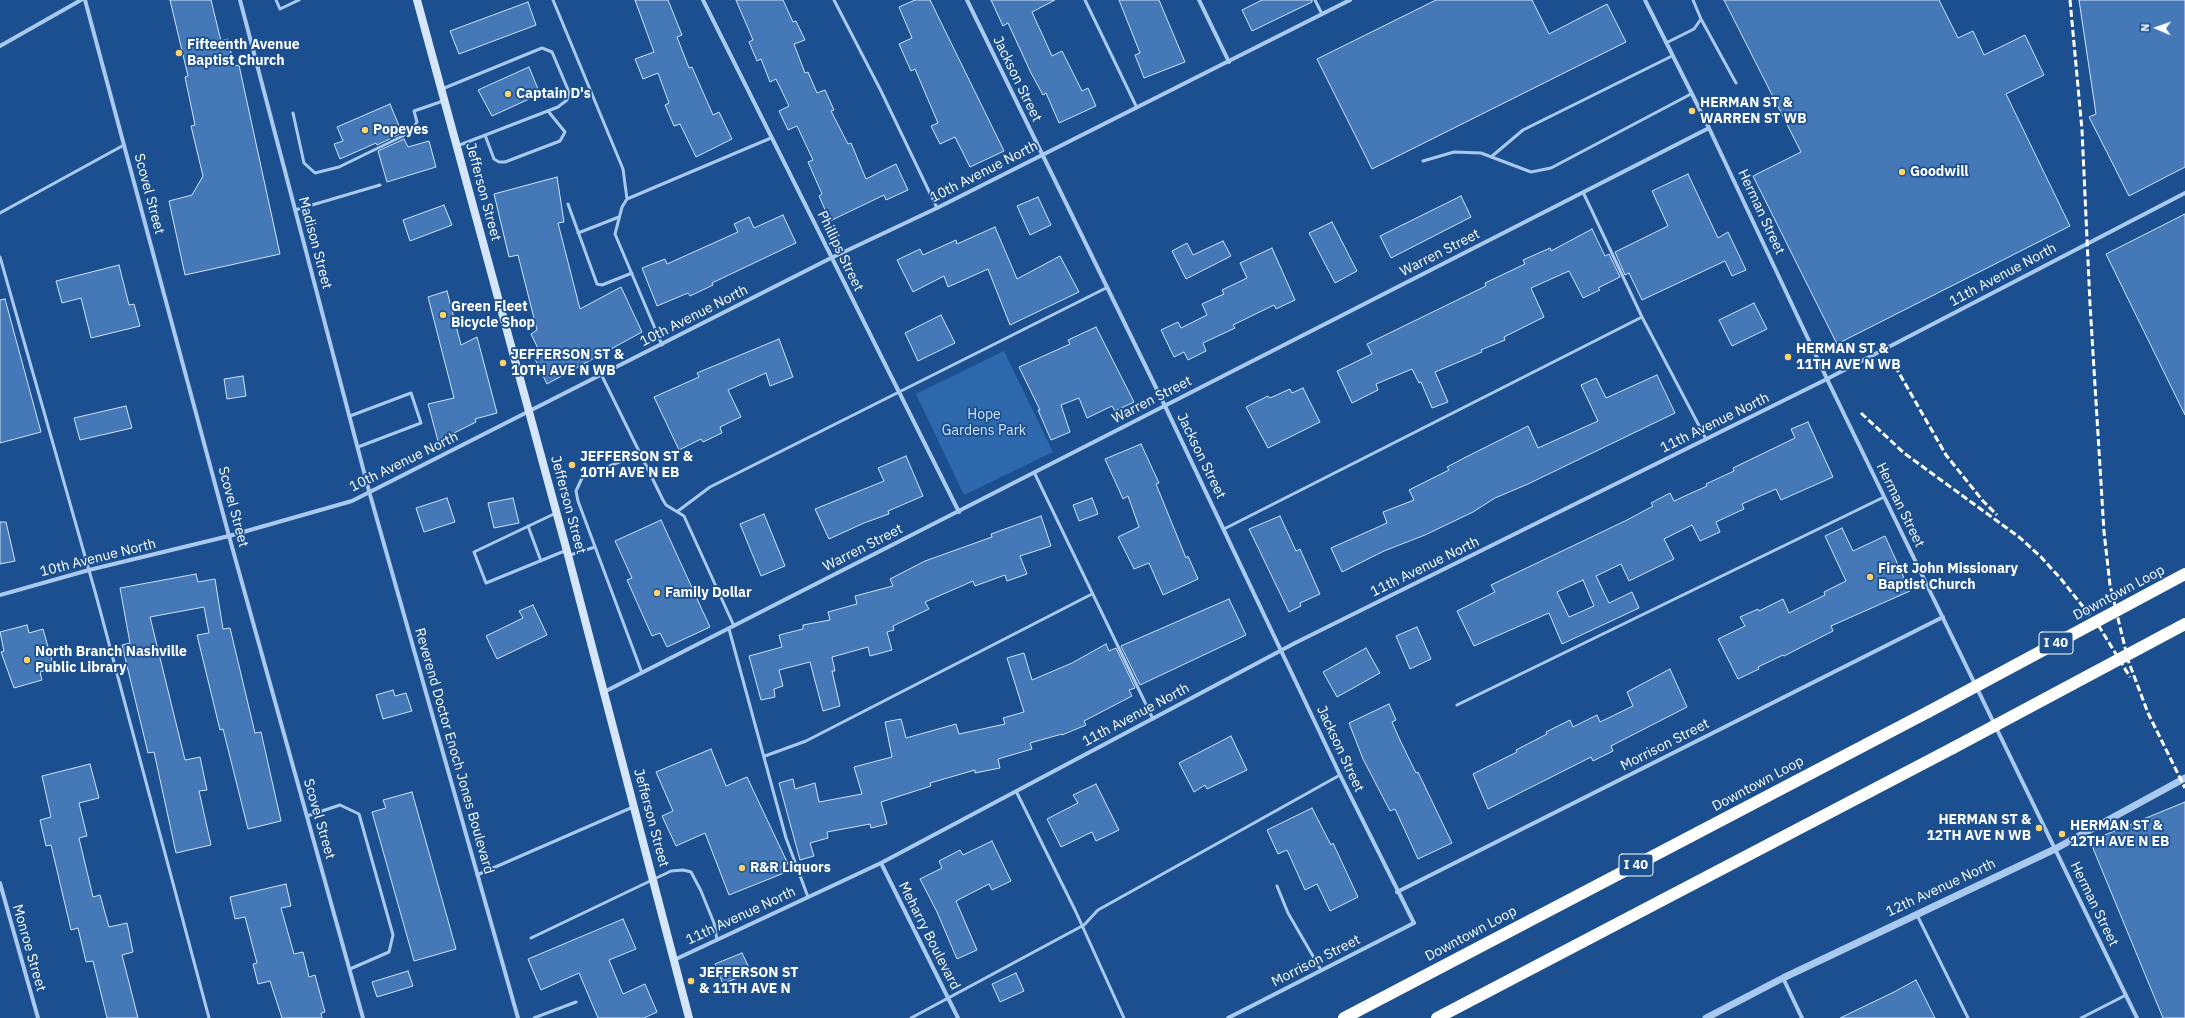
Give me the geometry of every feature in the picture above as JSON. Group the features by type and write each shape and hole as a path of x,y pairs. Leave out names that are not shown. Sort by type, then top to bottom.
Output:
{"highway":[{"name":"Downtown Loop","path":"1344,1018 1928,712 2185,574"},
{"path":"1437,1018 1953,748 2185,624"}],"main road":[{"name":"Jefferson Street","path":"417,0 557,513 689,1018"}],"street":[{"path":"0,46 81,0"},
{"name":"Scovel Street","path":"85,0 229,536 363,1018"},
{"name":"Madison Street","path":"240,0 369,491"},
{"name":"Phillips Street","path":"703,0 959,512"},
{"name":"Jackson Street","path":"966,0 1165,406 1340,775 1397,892 1414,923"},
{"path":"1199,0 1229,62"},
{"name":"10th Avenue North","path":"0,595 89,570 229,536 352,501 369,491 530,413 831,258 937,208 1350,0"},
{"name":"Herman Street","path":"1644,0 1709,128 1827,379 2137,1018"},
{"name":"Warren Street","path":"604,692 959,512 1034,471 1165,406 1709,128"},
{"name":"11th Avenue North","path":"674,960 881,863 1282,650 1827,379 2185,193"},
{"name":"Reverend Doctor Enoch Jones Boulevard","path":"369,491 518,1018"},
{"name":"Morrison Street","path":"1397,892 1943,618"},
{"name":"12th Avenue North","path":"1706,1018 1783,978 2055,849 2185,778"},
{"name":"Meharry Boulevard","path":"881,863 958,1018"},
{"name":"Monroe Street","path":"0,883 38,1018"},
{"name":"Morrison Street","path":"1228,1018 1414,923"},
{"path":"1783,978 1802,1018"}],"lane":[{"path":"276,0 280,9 299,0"},
{"path":"553,0 624,169 627,199 619,217 615,234 662,345"},
{"path":"834,0 881,91 937,208"},
{"path":"1085,0 1137,108"},
{"path":"1315,0 1322,14"},
{"path":"1693,0 1701,19 1736,83"},
{"path":"1666,43 1694,30 1701,19"},
{"path":"442,89 535,49 548,49 552,52 569,92 564,103 548,111 457,146"},
{"path":"1491,157 1523,130 1672,56"},
{"path":"1423,161 1454,152 1481,153 1530,172 1551,168 1691,94"},
{"path":"293,113 304,163 315,173 339,167 411,132 417,122 414,110 445,100"},
{"path":"484,135 494,159 499,162 505,162 560,141 565,132 548,111"},
{"path":"627,199 771,138"},
{"path":"0,213 124,145"},
{"path":"295,210 380,185"},
{"path":"1584,192 1642,317 1706,440"},
{"path":"568,204 596,282 602,285 632,273"},
{"path":"578,234 619,217"},
{"path":"0,257 89,570 210,1018"},
{"path":"678,511 710,487 899,394 1106,288"},
{"path":"1224,529 1642,317"},
{"path":"602,376 666,505 684,516 734,626"},
{"path":"350,416 411,393 421,423 358,447"},
{"path":"640,453 580,481 576,491 578,501 642,673"},
{"path":"1034,471 1152,719"},
{"path":"1457,705 1884,497"},
{"path":"557,513 474,552 486,584 541,561 567,553 595,547"},
{"path":"528,526 541,561"},
{"path":"765,756 806,741 1092,594"},
{"path":"728,629 765,756 786,838 808,897"},
{"path":"911,1018 1082,926 1098,910 1340,775"},
{"path":"1016,792 1082,926 1124,1018"},
{"path":"307,816 340,805 359,814 393,935 389,952 350,969"},
{"path":"477,875 634,807"},
{"path":"531,938 671,871 691,872 714,923 717,940"},
{"path":"1277,886 1288,913 1321,970"},
{"path":"1916,915 1968,1018"},
{"path":"2081,1018 2126,996"},
{"path":"534,1018 576,1002"}],"green space":[{"name":"Hope Gardens Park","path":"1004,351 1053,452 964,495 916,394"}],"building":[{"path":"170,0 211,0 221,41 228,39 234,66 239,65 280,254 185,275 169,201 192,195 203,176 191,126 195,125 185,77 188,76"},
{"path":"635,0 668,0 682,35 677,37 689,68 692,67 713,115 719,112 732,139 696,157 680,124 674,126 665,105 669,103 658,73 643,79 635,59 654,52"},
{"path":"736,0 783,0 793,22 796,21 805,40 794,44 805,73 808,72 817,93 825,90 834,110 831,111 848,144 851,143 866,179 896,164 908,190 886,200 884,195 830,221 819,196 822,194 808,162 813,160 797,126 788,130 779,111 789,106 776,79 770,82 761,59 757,61 749,42 753,40"},
{"path":"915,0 930,0 1004,151 970,167 955,137 940,144 931,126 938,123 915,69 911,71 899,44 912,38 899,7"},
{"path":"991,0 1055,0 1032,12 1052,56 1062,51 1082,91 1088,88 1096,106 1059,123 1046,93 1043,95 1031,73 1008,23 1003,26"},
{"path":"1119,0 1159,0 1185,62 1144,78 1135,55 1140,53"},
{"path":"1262,0 1312,0 1312,2 1252,31 1242,10"},
{"path":"1436,0 1532,0 1549,34 1607,4 1626,42 1372,169 1317,59"},
{"name":"Goodwill","path":"1724,0 1939,0 1958,38 1973,31 1984,55 2025,35 2044,75 2006,94 2070,226 1837,344 1753,176 1801,152"},
{"path":"2079,0 2185,0 2185,167 2129,196 2089,117 2096,114"},
{"path":"528,2 536,25 459,54 450,31"},
{"path":"529,67 540,94 492,116 478,90"},
{"path":"390,104 402,133 377,145 376,143 340,159 334,144 343,141 337,127"},
{"path":"404,139 408,147 429,141 436,167 387,182 378,151"},
{"path":"1688,174 1718,238 1728,232 1746,270 1732,276 1725,261 1642,300 1629,273 1625,275 1615,252 1668,226 1652,191"},
{"path":"557,177 564,222 558,223 580,309 621,287 642,332 547,384 535,359 541,355 531,334 537,330 518,255 509,257 494,194"},
{"path":"1461,196 1471,217 1391,258 1380,236"},
{"path":"1038,197 1051,225 1030,235 1017,206"},
{"path":"444,205 452,225 410,241 403,220"},
{"path":"2185,214 2185,415 2106,254"},
{"path":"783,215 796,243 712,283 713,285 690,296 688,293 657,306 642,268 665,259 667,264 738,232 734,224 749,217 754,228"},
{"path":"1332,222 1357,271 1335,283 1309,233"},
{"path":"995,227 1017,279 1060,256 1079,292 1010,325 988,269 948,287 944,276 913,292 897,260 920,249 923,255 956,240 957,244"},
{"path":"1592,229 1605,256 1609,254 1620,277 1598,288 1600,290 1583,298 1569,271 1531,288 1544,317 1504,337 1505,340 1481,350 1482,352 1435,372 1448,402 1432,408 1421,382 1419,383 1412,369 1376,384 1378,390 1352,403 1337,371 1372,354 1367,344 1486,286 1485,283 1525,264 1523,260 1550,248 1551,251"},
{"path":"1223,241 1231,256 1186,279 1172,251 1187,243 1193,255"},
{"path":"1272,248 1295,300 1276,309 1274,305 1233,325 1235,328 1203,343 1206,351 1188,360 1184,352 1174,357 1161,330 1178,322 1181,328 1207,315 1202,304 1224,294 1222,290 1247,278 1240,263"},
{"path":"119,265 129,305 134,304 140,326 91,338 81,298 62,303 56,281"},
{"path":"447,291 461,345 477,337 497,413 475,419 476,422 438,441 428,404 454,398 428,297"},
{"path":"5,299 41,432 0,443 0,300"},
{"path":"1754,303 1767,329 1732,346 1719,320"},
{"path":"941,315 955,343 918,361 905,333"},
{"path":"1096,327 1134,402 1115,411 1112,406 1087,418 1079,398 1061,405 1070,432 1051,440 1038,410 1040,410 1019,367 1070,344 1068,340"},
{"path":"779,339 793,377 770,386 766,373 728,390 741,417 720,427 722,433 703,442 701,439 679,450 654,397 699,377 697,373"},
{"path":"1657,375 1675,413 1528,484 1495,498 1473,512 1425,535 1384,551 1342,572 1331,548 1387,523 1383,512 1414,500 1409,490 1449,470 1447,467 1528,426 1538,448 1598,421 1581,385 1596,378 1606,398"},
{"path":"243,376 246,396 227,399 224,379"},
{"path":"1303,388 1320,422 1268,448 1246,407 1268,396 1270,398 1290,389 1292,393"},
{"path":"126,406 132,428 80,440 74,418"},
{"path":"1808,422 1833,477 1781,500 1776,489 1742,504 1744,509 1716,522 1720,532 1700,541 1692,525 1664,539 1674,559 1629,581 1621,564 1596,576 1609,603 1632,592 1639,608 1562,644 1549,613 1474,646 1457,611 1495,592 1491,585 1627,520 1653,506 1651,503 1670,493 1674,501 1707,486 1706,484 1734,471 1733,468 1795,438 1791,429","holes":["1583,580 1594,606 1569,617 1557,592"]},
{"path":"1141,444 1159,483 1156,484 1186,558 1188,556 1198,579 1163,595 1149,563 1134,569 1118,537 1139,527 1128,496 1123,499 1105,459"},
{"path":"906,456 923,496 888,511 889,514 864,523 829,539 815,509 884,481 878,468"},
{"path":"447,498 455,522 424,532 416,508"},
{"path":"513,498 519,523 494,528 488,503"},
{"path":"1092,498 1098,514 1079,521 1073,505"},
{"path":"764,514 785,566 761,576 740,524"},
{"path":"1041,516 1051,546 1020,556 1027,574 1007,581 1005,575 975,586 973,581 925,602 929,609 893,626 894,630 887,632 892,650 870,656 868,647 832,657 835,671 832,671 840,706 823,711 810,662 779,670 783,686 774,689 775,697 761,700 749,656 782,647 779,635 803,629 803,625 830,620 828,612 857,604 855,596 893,586 890,579 925,561 992,537 991,534"},
{"path":"1280,516 1296,551 1300,549 1320,594 1300,603 1301,606 1289,612 1249,529"},
{"path":"661,520 710,627 667,647 660,633 652,636 627,580 632,578 615,541"},
{"path":"0,522 6,522 15,561 0,564"},
{"path":"1842,528 1853,551 1885,536 1910,591 1831,626 1833,631 1784,656 1783,655 1758,667 1759,669 1738,679 1718,639 1745,626 1740,617 1758,609 1759,611 1783,599 1789,613 1825,595 1824,592 1846,581 1825,536"},
{"path":"196,574 198,582 215,579 223,629 230,628 255,733 261,732 281,821 248,829 223,729 220,730 197,635 209,633 204,607 150,617 185,760 200,757 207,790 199,791 211,845 176,853 154,752 148,753 122,645 130,643 120,588"},
{"path":"1229,599 1246,635 1140,685 1121,646"},
{"path":"533,605 547,635 497,659 486,636 523,618 519,611"},
{"name":"North Branch Nashville Public Library","path":"27,625 29,633 43,629 54,668 40,672 42,680 14,688 1,652 4,651 0,632"},
{"path":"1417,627 1431,659 1410,669 1396,636"},
{"path":"1106,644 1109,651 1116,648 1135,688 1129,690 1132,696 1084,721 1086,725 1062,735 1030,743 1032,749 998,759 1000,768 975,773 975,770 930,783 931,786 881,802 887,824 871,828 870,824 827,832 828,838 810,843 814,856 800,860 779,783 793,779 795,789 815,783 819,802 862,794 854,767 892,757 885,722 901,719 906,738 956,724 959,734 1005,724 1003,718 1024,712 1007,658 1024,653 1032,680 1072,663"},
{"path":"1366,648 1380,673 1337,697 1323,672"},
{"path":"1670,669 1687,707 1611,746 1613,751 1593,761 1591,757 1488,809 1473,774 1517,752 1516,750 1570,720 1573,727 1597,715 1600,722 1633,706 1627,692"},
{"path":"393,690 395,696 406,693 412,711 383,719 376,695"},
{"path":"1389,704 1396,720 1392,722 1399,738 1416,773 1418,772 1452,843 1418,859 1395,809 1390,811 1363,759 1349,723"},
{"path":"1231,736 1247,770 1207,789 1205,785 1194,792 1179,763"},
{"path":"711,749 726,786 747,777 788,864 781,866 784,873 729,895 705,833 676,846 662,816 673,811 656,772"},
{"path":"90,764 99,798 79,803 87,836 79,838 93,897 100,895 109,927 127,923 133,952 122,955 138,1018 107,1018 93,961 86,962 78,928 71,930 51,845 46,846 40,820 51,817 42,776"},
{"path":"1096,784 1119,830 1096,841 1092,832 1061,847 1047,819 1078,803 1073,795"},
{"path":"412,792 456,949 414,961 372,812 386,808 383,800"},
{"path":"2185,802 2185,1018 2163,1018 2090,841"},
{"path":"1312,808 1331,845 1333,843 1358,897 1330,911 1317,884 1305,890 1287,850 1278,854 1267,830"},
{"path":"992,841 1011,881 992,890 989,884 956,901 977,950 957,959 937,912 920,879 942,868 939,861 960,850 963,855"},
{"path":"286,884 291,906 281,908 294,954 303,952 309,977 315,975 325,1012 321,1013 322,1018 282,1018 270,981 258,984 253,964 257,963 245,917 235,919 230,897"},
{"path":"623,919 636,949 609,960 623,994 645,984 657,1012 644,1018 598,1018 579,973 541,990 528,959"},
{"path":"742,953 751,972 723,984 715,964"},
{"path":"408,971 413,986 377,997 372,982"},
{"path":"1016,973 1024,991 1000,1002 992,984"},
{"path":"1916,980 1935,1018 1840,1018 1894,992"}],"railway":[{"path":"2070,0 2082,130 2090,304 2104,532 2110,585 2128,660 2148,713 2185,788"},
{"path":"1895,366 1946,455 1983,501 1997,515"},
{"path":"1861,413 1904,453 2019,537 2041,557 2061,579 2100,628 2130,677"}],"place":[{"name":"Fifteenth Avenue Baptist Church","path":"179,53"},
{"name":"Captain D's","path":"508,94"},
{"name":"HERMAN ST & WARREN ST WB","path":"1692,111"},
{"name":"Popeyes","path":"365,130"},
{"name":"Goodwill","path":"1902,172"},
{"name":"Green Fleet Bicycle Shop","path":"443,315"},
{"name":"HERMAN ST & 11TH AVE N WB","path":"1788,357"},
{"name":"JEFFERSON ST & 10TH AVE N WB","path":"503,363"},
{"name":"JEFFERSON ST & 10TH AVE N EB","path":"572,465"},
{"name":"First John Missionary Baptist Church","path":"1870,577"},
{"name":"Family Dollar","path":"657,593"},
{"name":"North Branch Nashville Public Library","path":"27,660"},
{"name":"HERMAN ST & 12TH AVE N WB","path":"2039,828"},
{"name":"HERMAN ST & 12TH AVE N EB","path":"2062,834"},
{"name":"R&R Liquors","path":"742,868"},
{"name":"JEFFERSON ST & 11TH AVE N","path":"691,981"}]}
